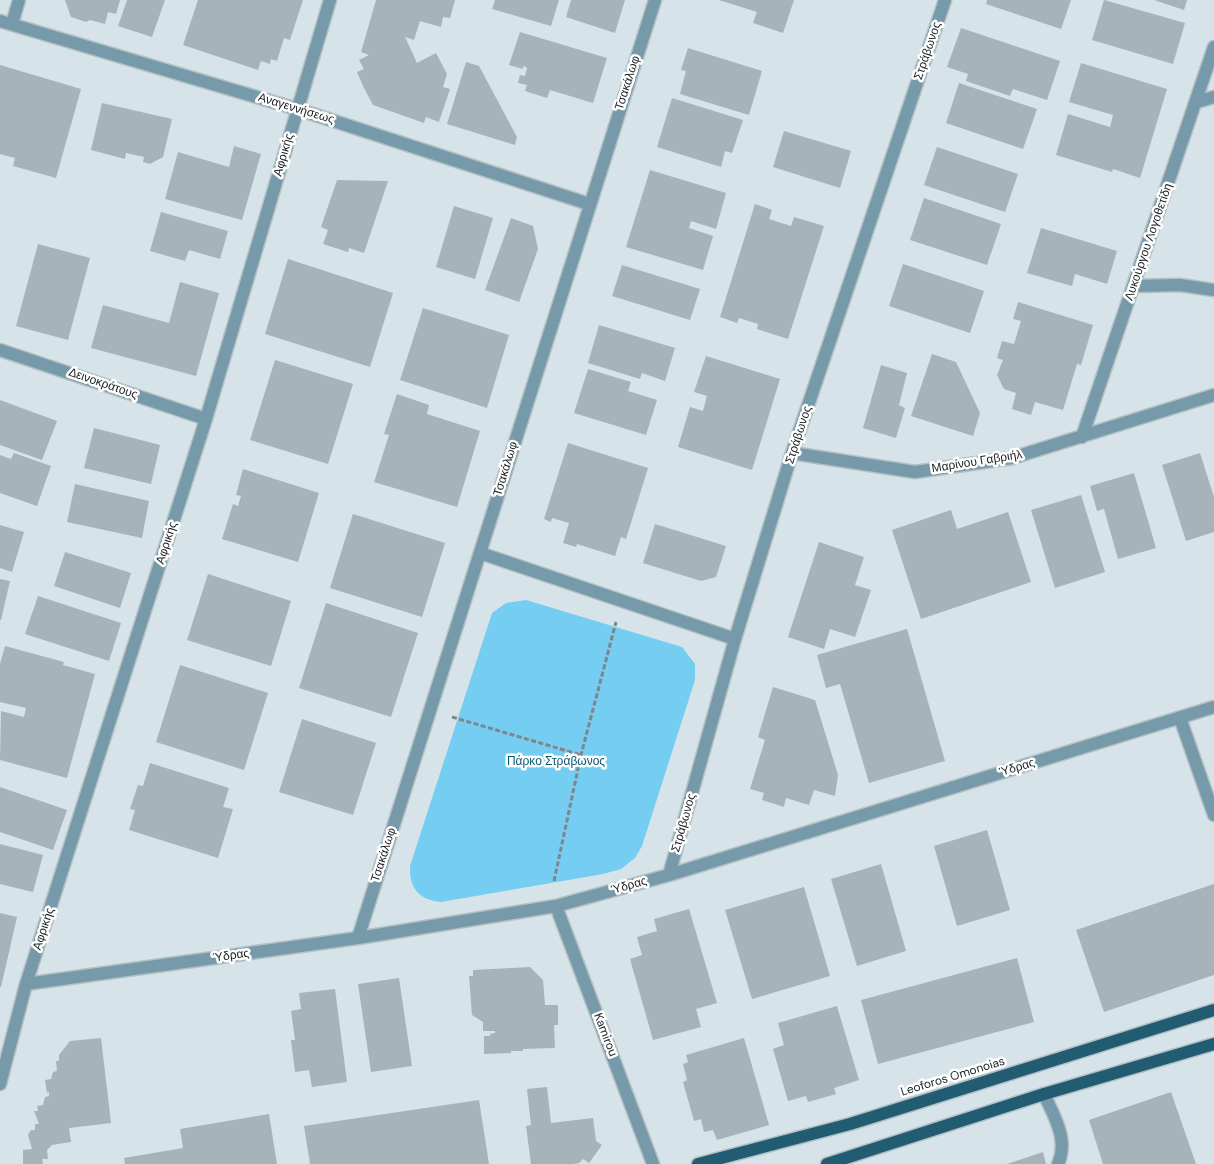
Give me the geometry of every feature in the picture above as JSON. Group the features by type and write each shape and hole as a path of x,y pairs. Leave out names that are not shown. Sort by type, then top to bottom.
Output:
{"main road":[{"name":"Leoforos Omonoias","path":"698,1164 850,1124 1214,1010"},
{"path":"830,1164 1044,1094 1214,1044"}],"street":[{"path":"6,23 19,0"},
{"name":"Αφρικής","path":"0,1084 26,984 206,419 330,0"},
{"name":"Τσακάλωφ","path":"358,938 655,0"},
{"name":"Στράβωνος","path":"669,875 735,639 792,453 945,0"},
{"name":"Αναγεννήσεως","path":"6,23 297,109 589,204"},
{"name":"Λυκούργου Λογοθετίδη","path":"1082,437 1197,102 1214,47"},
{"path":"1197,102 1214,97"},
{"path":"1134,286 1180,285 1214,290"},
{"name":"Δεινοκράτους","path":"0,350 206,419"},
{"name":"Μαρίνου Γαβριήλ","path":"792,453 915,472 1012,458 1214,395"},
{"path":"480,553 735,639"},
{"name":"Ύδρας","path":"26,984 358,938 556,906 669,875 1214,708"},
{"path":"1180,718 1214,815"},
{"name":"Kamirou","path":"556,906 653,1164"},
{"path":"1044,1094 1062,1136 1062,1155 1058,1164"}],"path":[{"path":"556,906 553,883 581,754 624,601"},
{"path":"430,710 581,754"}],"green space":[{"name":"Πάρκο Στράβωνος","path":"526,600 682,647 695,664 695,680 642,846 635,858 621,869 603,874 441,902 433,901 421,896 414,887 411,881 410,866 492,613 506,603"}],"building":[{"path":"65,0 120,0 116,14 108,12 105,24 90,20 86,22 71,17"},
{"path":"127,0 165,0 152,37 118,26"},
{"path":"198,0 303,0 290,40 284,38 277,61 271,59 270,64 261,61 258,70 183,45"},
{"path":"376,0 455,0 450,18 443,17 441,27 420,21 414,40 405,37 417,63 436,53 447,74 443,87 450,89 439,122 426,117 424,123 373,105 364,88 357,72 364,69 359,60 369,55 361,52"},
{"path":"495,0 559,0 551,26 492,9"},
{"path":"571,0 625,0 615,33 566,17"},
{"path":"719,0 794,0 783,33 753,23 757,12"},
{"path":"987,0 1071,0 1061,29 986,4"},
{"path":"1104,0 1185,23 1173,64 1092,40"},
{"path":"1154,0 1187,0 1184,10"},
{"path":"961,28 1060,61 1047,100 1013,89 1010,96 966,81 968,74 947,67"},
{"path":"520,32 607,58 593,103 550,90 547,98 525,91 527,85 518,83 520,75 525,76 527,68 523,66 523,69 509,65"},
{"path":"688,48 762,71 749,115 680,94 686,71 681,70"},
{"path":"466,62 479,66 517,137 515,145 447,124"},
{"path":"1081,63 1167,89 1140,178 1113,169 1112,172 1056,155 1068,114 1110,127 1113,115 1069,102"},
{"path":"0,65 81,89 56,178 13,166 15,158 0,154"},
{"path":"959,83 1037,109 1023,149 946,123"},
{"path":"672,98 743,120 732,153 725,151 721,167 657,147"},
{"path":"102,103 172,119 163,157 150,164 143,162 144,157 126,153 125,159 91,150"},
{"path":"784,131 851,151 840,188 773,167"},
{"path":"234,146 261,154 242,220 165,199 178,152 229,167"},
{"path":"937,147 1018,174 1005,212 924,185"},
{"path":"650,170 726,193 716,229 691,221 689,228 713,236 703,270 626,247"},
{"path":"337,180 388,181 364,253 349,248 348,252 323,244 328,230 321,227"},
{"path":"924,198 1001,224 987,265 910,240"},
{"path":"755,204 772,210 769,219 791,226 794,217 824,226 788,339 757,329 758,324 739,318 737,323 720,317"},
{"path":"454,206 493,218 475,279 436,267"},
{"path":"161,212 228,231 220,259 189,250 185,261 150,251"},
{"path":"511,218 533,226 538,249 519,302 485,290"},
{"path":"1041,228 1117,251 1107,284 1075,274 1072,286 1027,273"},
{"path":"38,244 90,258 68,340 16,326"},
{"path":"288,259 393,293 370,367 265,334"},
{"path":"903,264 984,291 970,333 889,306"},
{"path":"622,265 700,289 690,320 612,296"},
{"path":"180,282 219,293 196,376 91,348 103,305 169,323"},
{"path":"1018,302 1093,325 1081,365 1077,364 1063,410 1035,402 1031,415 1012,409 1016,393 1004,389 997,375 1003,360 997,358 1002,341 1014,344 1021,321 1013,319"},
{"path":"423,308 509,335 487,408 400,380"},
{"path":"599,325 675,348 665,381 642,373 640,379 588,363"},
{"path":"932,354 956,362 980,413 973,436 911,416"},
{"path":"706,356 780,379 752,470 678,447 690,407 703,411 707,396 694,392"},
{"path":"275,360 353,384 328,464 250,440"},
{"path":"881,365 907,373 899,405 905,408 896,438 863,428"},
{"path":"588,369 631,382 628,391 657,400 646,435 574,413"},
{"path":"397,394 429,405 427,414 480,431 457,507 374,482 389,435 384,434"},
{"path":"0,400 57,421 42,460 0,445"},
{"path":"94,428 160,445 151,484 84,468"},
{"path":"568,443 648,468 626,539 621,537 615,556 577,544 576,547 563,543 569,523 552,518 551,522 544,519"},
{"path":"14,453 51,466 37,506 0,493 0,455 11,459"},
{"path":"1200,453 1214,497 1214,532 1186,541 1162,465"},
{"path":"243,469 319,493 298,562 222,539 233,504 238,506 241,496 236,495"},
{"path":"1134,473 1156,548 1118,559 1104,509 1097,511 1090,486"},
{"path":"75,484 149,501 142,538 67,522"},
{"path":"1081,495 1105,572 1055,588 1031,510"},
{"path":"951,510 957,529 1008,512 1031,582 921,619 892,530"},
{"path":"353,514 445,543 422,617 330,588"},
{"path":"655,524 726,546 716,577 701,581 643,563"},
{"path":"0,525 24,532 12,572 0,568"},
{"path":"819,542 864,557 855,585 871,590 855,637 830,629 824,649 788,637"},
{"path":"65,552 131,573 120,608 54,586"},
{"path":"208,574 291,601 271,666 187,640"},
{"path":"0,579 10,581 1,620 0,620"},
{"path":"38,596 121,623 109,661 25,634"},
{"path":"326,603 418,633 391,717 299,688"},
{"path":"907,629 945,761 869,783 840,684 826,688 817,655"},
{"path":"5,646 64,662 63,665 95,674 67,778 0,760 1,711 24,717 26,708 0,702 0,664"},
{"path":"180,665 268,693 244,770 156,742"},
{"path":"773,687 815,700 838,775 835,796 814,790 809,805 786,798 784,807 762,800 764,793 750,789 765,740 758,737"},
{"path":"302,719 376,743 353,815 279,792"},
{"path":"150,763 229,788 223,807 233,809 218,858 129,830 135,810 130,809 138,785 143,786"},
{"path":"0,787 67,810 53,850 0,832"},
{"path":"987,830 1010,910 957,926 934,846"},
{"path":"0,844 43,855 33,892 0,884"},
{"path":"881,864 906,951 857,966 831,879"},
{"path":"1214,884 1214,975 1104,1012 1076,930"},
{"path":"804,887 830,976 752,999 725,910"},
{"path":"689,909 717,1003 696,1009 701,1027 653,1040 630,959 642,955 637,937 657,931 654,919"},
{"path":"0,913 17,917 1,987 0,987"},
{"path":"1017,958 1034,1022 878,1064 861,1000"},
{"path":"530,967 543,980 545,1005 558,1005 558,1025 554,1025 555,1048 523,1049 523,1051 511,1051 511,1053 484,1054 484,1036 490,1036 495,1031 483,1031 483,1022 472,1015 469,976 473,976 473,970"},
{"path":"399,978 412,1066 371,1072 358,984"},
{"path":"335,989 347,1082 312,1087 309,1070 295,1072 291,1040 295,1040 291,1011 301,1009 299,993"},
{"path":"837,1006 859,1080 834,1088 836,1094 808,1102 806,1096 788,1101 773,1049 784,1045 778,1023"},
{"path":"101,1038 111,1123 69,1128 71,1142 52,1145 47,1150 48,1159 42,1159 43,1164 23,1164 23,1150 32,1149 28,1135 31,1130 35,1130 35,1124 39,1124 34,1111 38,1111 37,1106 43,1105 45,1097 49,1096 45,1080 51,1079 53,1072 57,1071 56,1061 59,1061 59,1055 70,1041"},
{"path":"744,1038 769,1125 717,1140 713,1130 704,1132 701,1119 694,1121 683,1082 687,1080 683,1064 688,1062 686,1055"},
{"path":"547,1087 551,1123 593,1118 596,1141 602,1145 589,1163 583,1159 579,1163 573,1164 531,1164 526,1126 531,1125 527,1089"},
{"path":"1171,1092 1196,1164 1103,1164 1089,1120"},
{"path":"479,1100 489,1164 310,1164 304,1126"},
{"path":"269,1114 277,1164 125,1164 124,1158 183,1148 180,1129"},
{"path":"1043,1152 1046,1164 1007,1164"}]}
